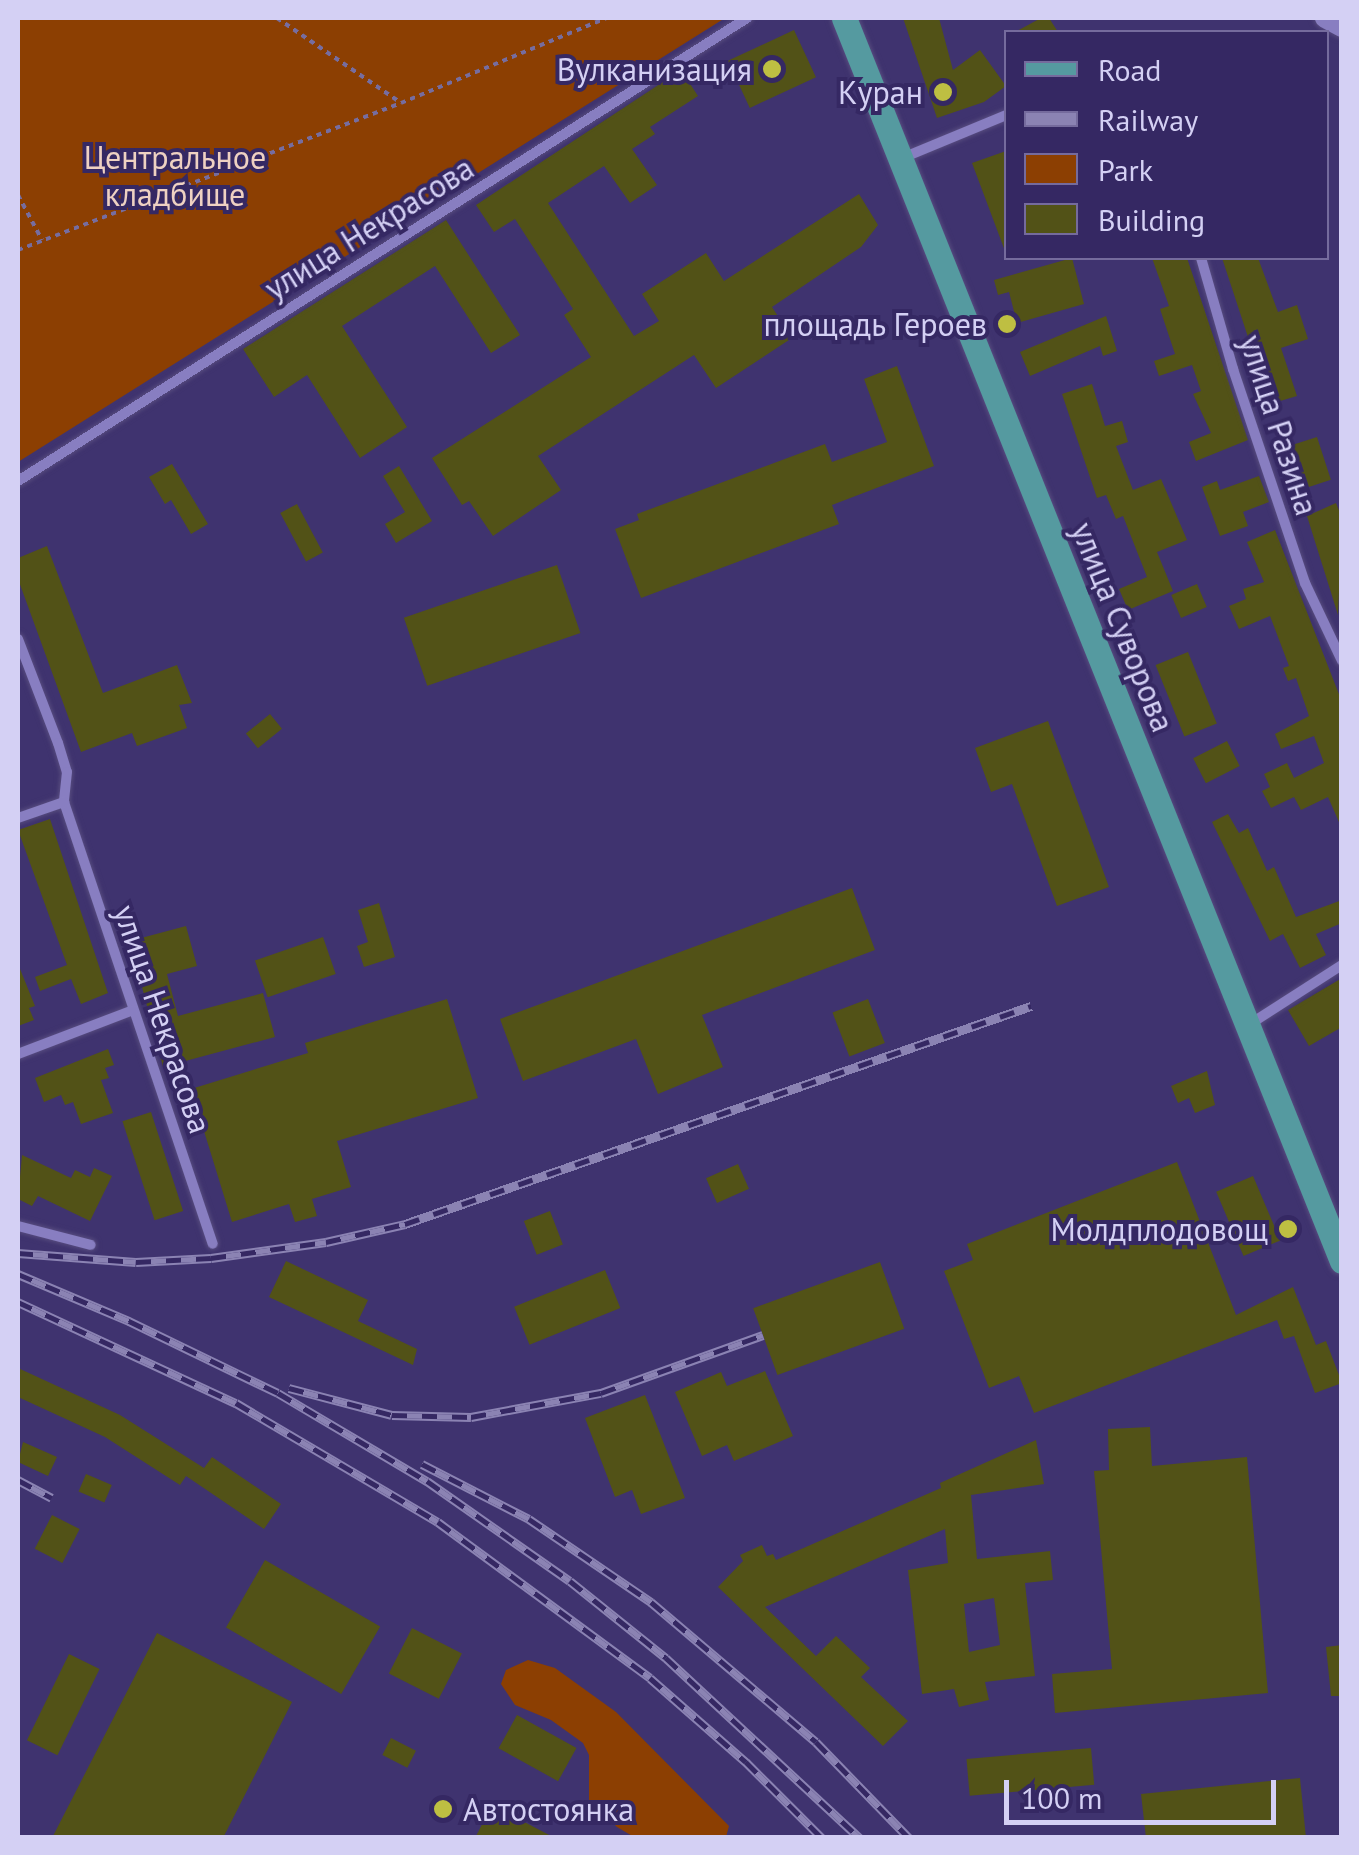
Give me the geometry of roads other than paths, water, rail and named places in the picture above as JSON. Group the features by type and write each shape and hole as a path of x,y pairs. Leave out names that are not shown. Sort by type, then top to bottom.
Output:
{"main road":[{"name":"улица Суворова","path":"844,18 1342,1261"}],"street":[{"name":"улица Некрасова","path":"18,481 748,18"},
{"path":"1324,18 1342,28"},
{"path":"900,159 1004,116"},
{"name":"улица Разина","path":"1203,260 1233,369 1305,583 1342,660"},
{"name":"улица Некрасова","path":"18,639 67,772 64,802 213,1244"},
{"path":"18,818 64,802"},
{"path":"1250,1024 1342,965"},
{"path":"18,1054 133,1010"},
{"path":"18,1226 91,1245"}],"railway":[{"path":"18,1253 136,1262 211,1258 326,1242 405,1224 1031,1006"},
{"path":"18,1274 129,1321 278,1393 427,1481 570,1581 666,1658 860,1838"},
{"path":"18,1302 236,1403 438,1522 650,1678 746,1762 822,1838"},
{"path":"289,1388 392,1415 471,1417 601,1393 763,1335"},
{"path":"422,1464 529,1519 651,1602 816,1742 909,1838"},
{"path":"18,1480 52,1498"}],"place":[{"name":"Вулканизация","path":"772,69"},
{"name":"Куран","path":"943,92"},
{"name":"площадь Героев","path":"1007,324"},
{"name":"Молдплодовощ","path":"1288,1229"},
{"name":"Автостоянка","path":"443,1809"}],"park label":[{"name":"Центральное кладбище","path":"175,176"}]}
